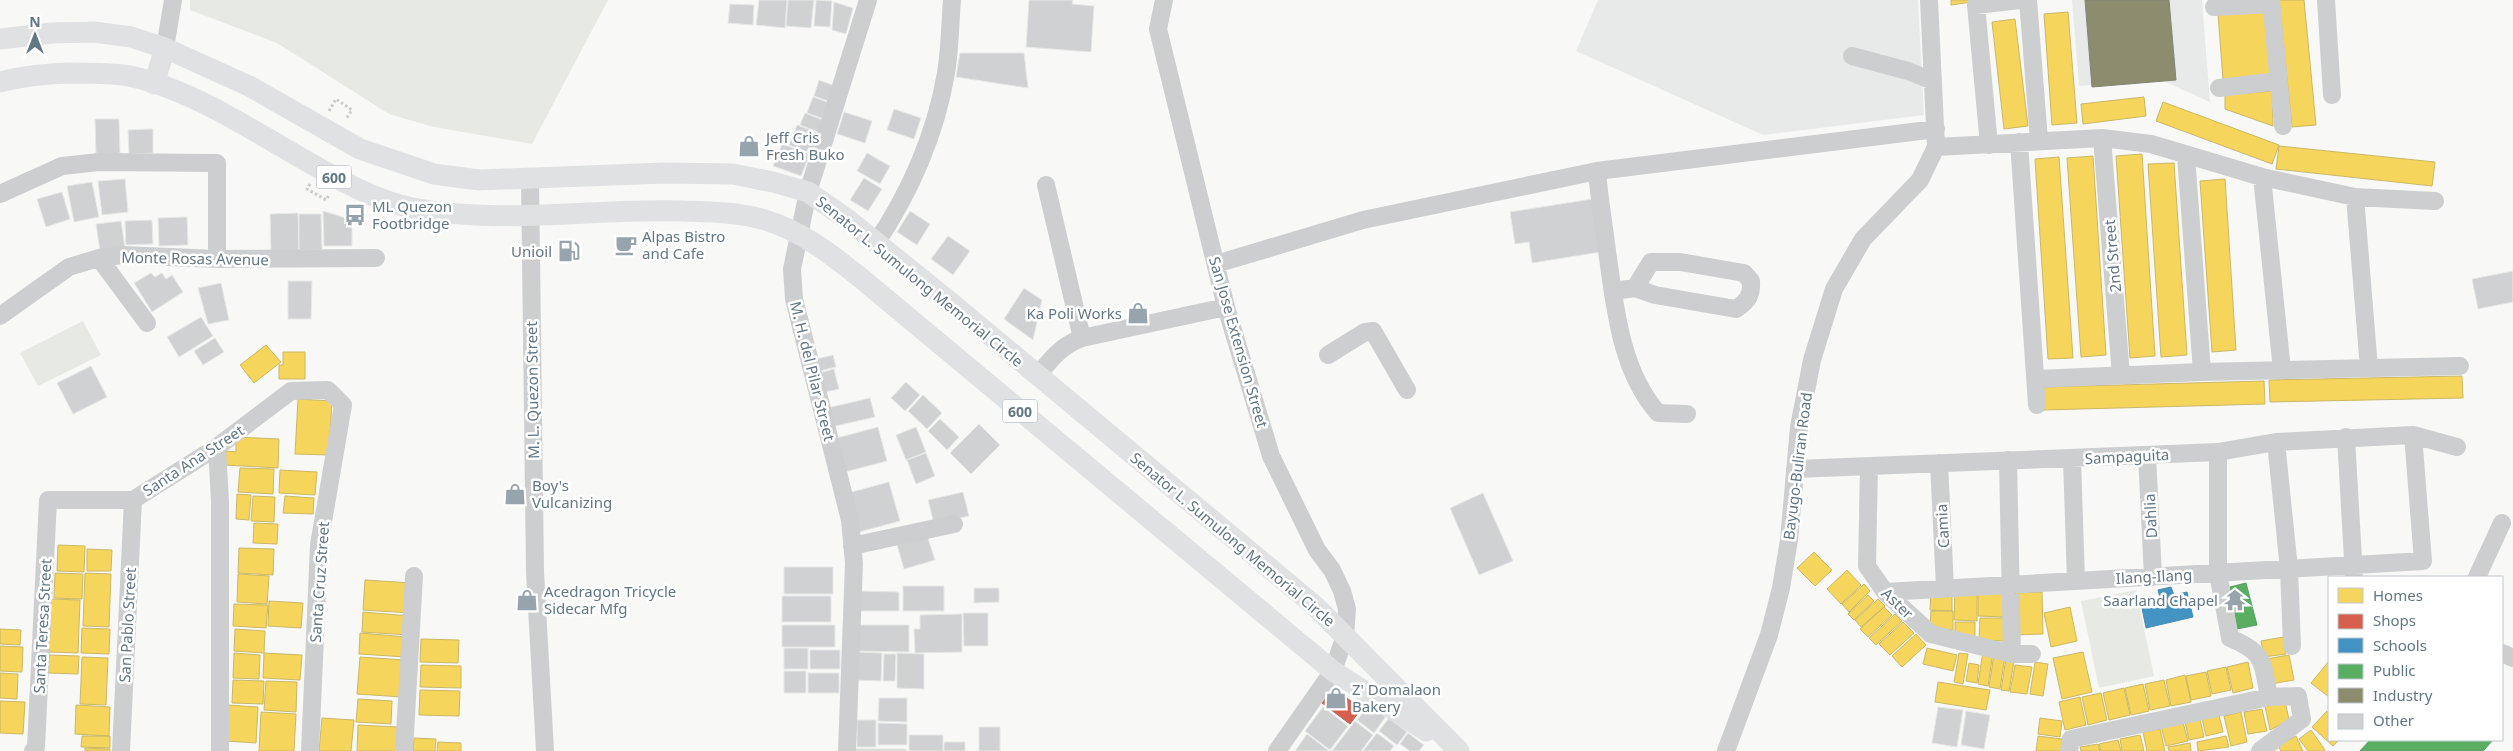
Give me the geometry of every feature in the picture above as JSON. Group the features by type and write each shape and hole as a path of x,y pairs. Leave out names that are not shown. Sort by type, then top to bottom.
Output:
{"main road":[{"name":"Senator L. Sumulong Memorial Circle","path":"0,39 52,33 94,32 131,37 165,48 250,86 360,149 434,174 479,180 664,173 733,174 773,182 808,192 847,219 1315,606 1458,751"},
{"path":"154,84 165,48"},
{"name":"Senator L. Sumulong Memorial Circle","path":"0,82 15,78 53,74 96,73 125,76 154,84 210,106 352,187 412,208 476,215 530,215 654,210 729,212 764,220 798,233 829,253 862,279 1334,671 1458,751"}],"street":[{"name":"M. H. del Pilar Street","path":"847,751 854,563 850,520 794,299 792,270 798,233 808,192 868,0"},
{"path":"876,243 896,214 930,136 946,73 952,0"},
{"name":"San Jose Extension Street","path":"1164,0 1158,29 1226,307 1272,456 1317,550 1332,570 1342,591 1347,610 1345,636 1334,671 1277,751"},
{"name":"Bayugo-Buliran Road","path":"1726,751 1769,635 1781,588 1788,540 1799,427 1812,360 1834,289 1863,239 1920,180 1936,148 1929,0"},
{"path":"1989,145 1976,5 2020,0"},
{"path":"2028,0 2039,140"},
{"path":"2326,0 2332,95"},
{"path":"165,48 173,2"},
{"path":"2214,7 2271,2 2282,126"},
{"path":"1852,56 1908,71 1933,81"},
{"path":"2219,88 2278,82"},
{"path":"1216,264 1363,220 1597,172 1936,128"},
{"path":"1936,148 2039,140 2102,138 2151,144 2186,156 2262,177 2355,197 2435,201"},
{"name":"2nd Street","path":"2102,138 2121,375"},
{"path":"2019,142 2037,405"},
{"path":"2186,156 2202,372"},
{"path":"0,194 62,166 100,162 217,163 217,259"},
{"path":"1597,172 1613,290 1627,357 1648,401 1658,412 1687,414"},
{"path":"2262,177 2282,370"},
{"name":"M. L. Quezon Street","path":"530,179 535,572 545,751"},
{"path":"1046,185 1082,338"},
{"path":"2355,197 2369,368"},
{"name":"Monte Rosas Avenue","path":"0,316 70,267 100,258 122,255 217,259 376,258"},
{"path":"100,258 147,322"},
{"path":"1613,290 1635,288 1655,295 1736,309 1746,302 1752,293 1751,281 1744,273 1680,262 1651,262 1635,288"},
{"path":"1038,375 1057,352 1068,343 1082,338 1226,307"},
{"path":"1328,355 1365,332 1373,331 1407,390"},
{"path":"2036,379 2202,372 2460,366"},
{"name":"Santa Ana Street","path":"48,500 133,500 217,448 291,391 328,390"},
{"name":"Santa Cruz Street","path":"310,751 319,545 343,405 328,390"},
{"name":"Sampaguita","path":"1795,469 2218,452 2276,442 2346,437 2413,435 2457,447"},
{"name":"Ilang-Ilang","path":"1884,592 2289,569 2355,571 2423,561 2413,435"},
{"path":"2346,437 2355,571"},
{"path":"2276,442 2289,569 2292,646"},
{"path":"217,448 220,502 220,751"},
{"path":"2218,452 2218,573 2230,638 2246,645 2261,658 2269,697"},
{"name":"Dahlia","path":"2147,455 2153,577"},
{"path":"2072,459 2076,581"},
{"path":"2008,460 2012,654"},
{"name":"Camia","path":"1939,464 1945,588"},
{"name":"Aster","path":"1869,466 1867,566 1884,592 1931,634 2012,654 2032,654"},
{"name":"Santa Teresa Street","path":"33,751 36,747 48,500"},
{"name":"San Pablo Street","path":"121,751 133,500"},
{"path":"2477,576 2502,523"},
{"path":"852,546 954,524"},
{"path":"404,751 414,576"},
{"path":"2069,751 2070,740 2269,697 2298,696 2302,719 2260,751"}],"path":[{"path":"336,99 352,110"},
{"path":"307,189 326,200"}],"shaded area":[{"path":"190,0 608,0 532,144 434,127 389,114 277,43 190,10"},
{"path":"1598,0 1918,0 1924,115 1763,135 1576,51"},
{"path":"2072,0 2202,0 2210,102 2159,79 2079,86"},
{"path":"83,321 101,355 38,386 20,353"},
{"path":"2136,590 2154,676 2099,688 2081,601"}],"building: Homes":[{"path":"1951,0 1986,0 1951,5"},
{"path":"2279,0 2304,0 2316,125 2292,127"},
{"path":"2264,11 2271,75 2223,80 2218,14"},
{"path":"2068,12 2077,123 2052,125 2044,14"},
{"path":"2015,19 2028,126 2004,129 1992,22"},
{"path":"2272,91 2273,126 2225,109 2225,95"},
{"path":"2144,97 2146,116 2083,124 2081,104"},
{"path":"2163,102 2279,145 2272,164 2156,121"},
{"path":"2279,146 2435,162 2432,186 2276,169"},
{"path":"2142,154 2155,356 2130,358 2116,156"},
{"path":"2093,156 2106,355 2081,357 2067,158"},
{"path":"2059,157 2073,358 2048,359 2035,159"},
{"path":"2174,163 2187,355 2161,357 2148,164"},
{"path":"2225,179 2236,350 2212,352 2200,181"},
{"path":"266,345 281,362 254,383 240,365"},
{"path":"283,352 305,352 305,379 279,379 279,365 283,365"},
{"path":"2462,376 2463,398 2270,402 2269,380"},
{"path":"2264,381 2265,404 2044,410 2043,387"},
{"path":"298,399 332,401 329,455 295,454"},
{"path":"236,437 279,439 278,468 225,465 226,451 236,452"},
{"path":"240,468 274,469 273,494 238,492"},
{"path":"280,470 317,472 315,495 279,493"},
{"path":"237,494 251,495 249,520 236,519"},
{"path":"253,496 275,497 274,522 251,521"},
{"path":"285,496 314,498 313,514 283,513"},
{"path":"254,523 278,524 277,544 253,543"},
{"path":"58,545 85,546 84,572 57,571"},
{"path":"239,548 274,549 273,575 238,573"},
{"path":"87,549 112,550 111,571 87,571"},
{"path":"1814,552 1832,570 1815,586 1797,568"},
{"path":"1847,570 1861,585 1841,604 1827,589"},
{"path":"55,573 83,574 82,599 54,598"},
{"path":"85,573 111,574 109,627 83,626"},
{"path":"238,574 269,576 267,604 237,602"},
{"path":"365,580 412,583 410,613 363,610"},
{"path":"1864,584 1870,591 1849,612 1842,604"},
{"path":"1955,590 1977,591 1977,621 1954,620"},
{"path":"1978,591 2005,591 2005,617 1978,616"},
{"path":"2042,592 2043,634 2014,635 2013,593"},
{"path":"1931,593 1952,593 1952,611 1930,610"},
{"path":"1868,595 1874,601 1854,620 1848,614"},
{"path":"51,599 80,600 78,653 49,652"},
{"path":"1878,599 1885,606 1861,627 1855,620"},
{"path":"269,601 303,603 301,628 268,626"},
{"path":"234,604 268,605 266,628 233,626"},
{"path":"1884,607 1892,615 1868,637 1860,629"},
{"path":"2070,607 2077,641 2051,647 2044,613"},
{"path":"1931,611 1953,611 1953,630 1930,629"},
{"path":"363,612 410,616 409,635 362,632"},
{"path":"1895,614 1902,621 1876,645 1869,638"},
{"path":"1980,618 2004,618 2004,641 1979,640"},
{"path":"1903,622 1914,633 1890,655 1879,644"},
{"path":"1955,622 1975,622 1975,639 1955,639"},
{"path":"82,628 110,629 109,654 81,653"},
{"path":"0,629 21,630 20,645 0,644"},
{"path":"235,629 265,631 264,653 234,651"},
{"path":"360,633 407,637 406,657 359,654"},
{"path":"1916,634 1926,645 1902,667 1892,656"},
{"path":"2283,637 2286,654 2264,657 2261,641"},
{"path":"421,639 459,640 458,663 420,662"},
{"path":"0,646 23,647 22,672 0,671"},
{"path":"1927,648 1957,655 1953,671 1923,664"},
{"path":"1983,651 1993,652 1988,686 1978,684"},
{"path":"2083,652 2092,692 2062,699 2053,658"},
{"path":"234,653 260,655 259,679 233,678"},
{"path":"264,653 302,655 300,680 263,678"},
{"path":"1959,653 1968,654 1963,684 1954,682"},
{"path":"1994,654 2005,656 2000,689 1989,687"},
{"path":"49,655 79,656 78,674 48,673"},
{"path":"2289,655 2294,680 2271,684 2266,659"},
{"path":"82,657 108,658 106,705 80,704"},
{"path":"360,657 405,660 402,697 357,694"},
{"path":"2006,659 2014,661 2009,691 2001,690"},
{"path":"2035,662 2048,664 2043,696 2030,694"},
{"path":"2248,662 2253,688 2233,693 2227,667"},
{"path":"2328,662 2328,696 2311,683"},
{"path":"1969,663 1979,665 1977,683 1966,681"},
{"path":"421,665 461,666 461,688 420,687"},
{"path":"2015,665 2032,667 2027,694 2010,692"},
{"path":"2226,667 2231,690 2212,694 2207,671"},
{"path":"2206,672 2211,696 2191,700 2186,676"},
{"path":"0,673 18,674 17,699 0,698"},
{"path":"2185,675 2191,702 2171,706 2166,680"},
{"path":"233,680 264,681 263,704 232,703"},
{"path":"2164,680 2170,706 2150,710 2145,684"},
{"path":"266,681 297,682 296,712 264,710"},
{"path":"1938,682 1990,690 1986,710 1935,702"},
{"path":"2143,684 2149,711 2131,715 2125,688"},
{"path":"2124,688 2130,715 2109,720 2103,693"},
{"path":"420,690 460,691 459,716 419,715"},
{"path":"2101,693 2107,720 2088,725 2082,697"},
{"path":"2080,697 2086,725 2065,730 2059,702"},
{"path":"358,699 392,701 391,724 356,722"},
{"path":"0,701 25,702 23,734 0,733"},
{"path":"2285,701 2289,720 2270,730 2265,706"},
{"path":"76,705 110,707 109,736 75,734"},
{"path":"228,705 258,707 256,743 226,741"},
{"path":"2262,709 2267,731 2248,734 2244,712"},
{"path":"2327,711 2328,741 2338,741 2333,746 2312,727"},
{"path":"261,712 296,714 294,751 259,751"},
{"path":"2241,712 2247,742 2231,746 2224,716"},
{"path":"2219,715 2223,732 2206,736 2202,718"},
{"path":"322,718 354,720 351,751 319,751"},
{"path":"2040,718 2062,721 2060,737 2038,734"},
{"path":"2200,719 2204,737 2189,740 2185,722"},
{"path":"2183,722 2188,741 2166,746 2161,726"},
{"path":"358,725 398,727 396,751 357,751"},
{"path":"2160,729 2165,751 2147,751 2143,732"},
{"path":"2311,730 2324,751 2308,751 2299,739"},
{"path":"2140,735 2144,751 2122,751 2120,739"},
{"path":"82,736 110,736 110,748 81,747"},
{"path":"2038,736 2062,739 2061,751 2036,751"},
{"path":"2226,736 2229,747 2198,751 2197,742"},
{"path":"2296,736 2303,751 2281,751 2278,746"},
{"path":"414,738 436,739 435,751 413,751"},
{"path":"2118,740 2121,751 2101,751 2099,744"},
{"path":"438,742 461,743 461,751 437,751"},
{"path":"2190,743 2191,751 2169,751 2168,747"},
{"path":"2098,744 2100,751 2081,751 2080,747"},
{"path":"85,748 110,749 110,751 85,751"}],"building: Shops":[{"path":"1334,688 1361,709 1350,724 1322,703"}],"building: Schools":[{"path":"2171,587 2174,595 2187,592 2193,617 2146,628 2141,603 2160,598 2158,590"}],"building: Public":[{"path":"2246,583 2257,625 2232,630 2222,589"},
{"path":"2369,741 2492,741 2483,751 2360,751"}],"building: Industry":[{"path":"2085,0 2169,0 2176,80 2092,87"}],"building: Other":[{"path":"759,0 787,0 785,28 756,25"},
{"path":"788,0 814,0 811,28 786,26"},
{"path":"816,0 832,1 830,27 814,26"},
{"path":"1029,0 1073,0 1072,4 1094,6 1091,52 1026,47"},
{"path":"834,2 853,8 846,34 832,30"},
{"path":"730,4 754,5 753,25 728,23"},
{"path":"960,53 1024,53 1028,88 956,77"},
{"path":"819,80 837,87 831,102 814,96"},
{"path":"813,97 830,103 824,119 807,113"},
{"path":"894,109 921,118 914,139 887,130"},
{"path":"844,112 872,121 865,143 837,134"},
{"path":"805,113 823,120 818,132 800,125"},
{"path":"95,119 119,119 120,154 96,154"},
{"path":"797,125 819,133 811,153 789,145"},
{"path":"153,129 153,153 129,154 128,130"},
{"path":"782,144 810,154 801,176 773,166"},
{"path":"867,153 890,166 880,184 857,171"},
{"path":"864,178 882,189 868,211 850,200"},
{"path":"125,179 128,212 102,215 98,181"},
{"path":"92,182 99,217 74,222 67,186"},
{"path":"62,192 70,219 46,227 37,199"},
{"path":"1592,199 1601,252 1532,263 1529,242 1515,244 1510,212"},
{"path":"323,211 352,220 352,246 324,246"},
{"path":"910,211 930,224 917,245 897,232"},
{"path":"298,213 299,252 271,252 270,214"},
{"path":"299,214 321,214 322,250 299,250"},
{"path":"187,217 188,245 159,246 158,218"},
{"path":"152,220 153,244 126,245 125,221"},
{"path":"121,221 125,248 100,251 96,224"},
{"path":"948,236 970,251 953,275 931,259"},
{"path":"2513,271 2513,302 2478,309 2472,279"},
{"path":"151,273 155,277 162,273 166,279 172,275 183,292 152,312 134,283"},
{"path":"288,281 312,281 311,319 288,319"},
{"path":"221,283 229,320 208,324 198,288"},
{"path":"1024,288 1042,300 1033,340 1004,319"},
{"path":"201,317 213,336 179,357 167,337"},
{"path":"215,338 224,352 203,365 194,351"},
{"path":"833,355 836,367 815,372 812,360"},
{"path":"91,366 107,397 73,414 57,383"},
{"path":"834,369 839,389 820,393 816,374"},
{"path":"906,382 920,395 905,411 891,398"},
{"path":"923,395 942,413 927,429 908,411"},
{"path":"870,398 875,417 831,427 827,408"},
{"path":"940,419 959,437 947,450 928,431"},
{"path":"979,424 1000,445 971,474 950,453"},
{"path":"878,427 887,461 841,473 833,439"},
{"path":"916,427 926,452 906,460 896,435"},
{"path":"926,453 935,476 916,484 907,460"},
{"path":"889,482 900,521 859,532 848,493"},
{"path":"963,492 969,516 934,524 928,500"},
{"path":"1483,493 1513,561 1479,575 1450,508"},
{"path":"927,535 935,560 904,569 897,545"},
{"path":"784,567 833,567 833,594 784,594"},
{"path":"903,586 944,586 944,611 903,611"},
{"path":"974,588 999,588 999,602 974,603"},
{"path":"860,591 899,592 899,611 860,611"},
{"path":"782,596 831,596 831,622 782,622"},
{"path":"963,613 988,613 988,646 964,646"},
{"path":"962,614 962,652 915,653 914,629 920,629 920,615"},
{"path":"782,625 835,625 835,647 782,647"},
{"path":"855,625 909,625 909,652 855,651"},
{"path":"784,648 808,648 808,669 784,669"},
{"path":"810,650 840,650 840,669 810,669"},
{"path":"855,652 882,653 881,681 854,680"},
{"path":"897,653 924,654 924,689 897,688"},
{"path":"884,654 896,654 895,681 883,681"},
{"path":"784,671 806,671 806,693 784,693"},
{"path":"808,673 839,673 839,693 808,693"},
{"path":"879,698 907,698 907,722 878,721"},
{"path":"1370,704 1386,716 1374,733 1357,720"},
{"path":"1323,707 1348,726 1330,750 1305,731"},
{"path":"1938,707 1963,710 1957,747 1932,743"},
{"path":"1966,711 1990,715 1984,749 1961,745"},
{"path":"1389,718 1407,732 1397,745 1379,731"},
{"path":"857,720 876,720 876,747 857,747"},
{"path":"1355,721 1373,735 1361,751 1332,751"},
{"path":"878,723 907,724 907,745 878,745"},
{"path":"979,727 1000,727 1000,751 979,751"},
{"path":"1377,733 1394,746 1390,751 1363,751"},
{"path":"1408,733 1424,745 1419,751 1410,751 1400,744"},
{"path":"1307,734 1329,751 1295,751"},
{"path":"909,735 943,735 943,751 909,751"},
{"path":"944,742 965,742 965,751 944,751"},
{"path":"852,749 906,749 906,751 852,751"}],"place":[{"name":"Jeff Cris Fresh Buko","path":"749,146"},
{"name":"ML Quezon Footbridge","path":"355,215"},
{"name":"Alpas Bistro and Cafe","path":"626,245"},
{"name":"Unioil","path":"569,251"},
{"name":"Ka Poli Works","path":"1138,313"},
{"name":"Boy's Vulcanizing","path":"515,494"},
{"name":"Acedragon Tricycle Sidecar Mfg","path":"527,600"},
{"name":"Saarland Chapel","path":"2235,600"},
{"name":"Z' Domalaon Bakery","path":"1336,698"}]}
